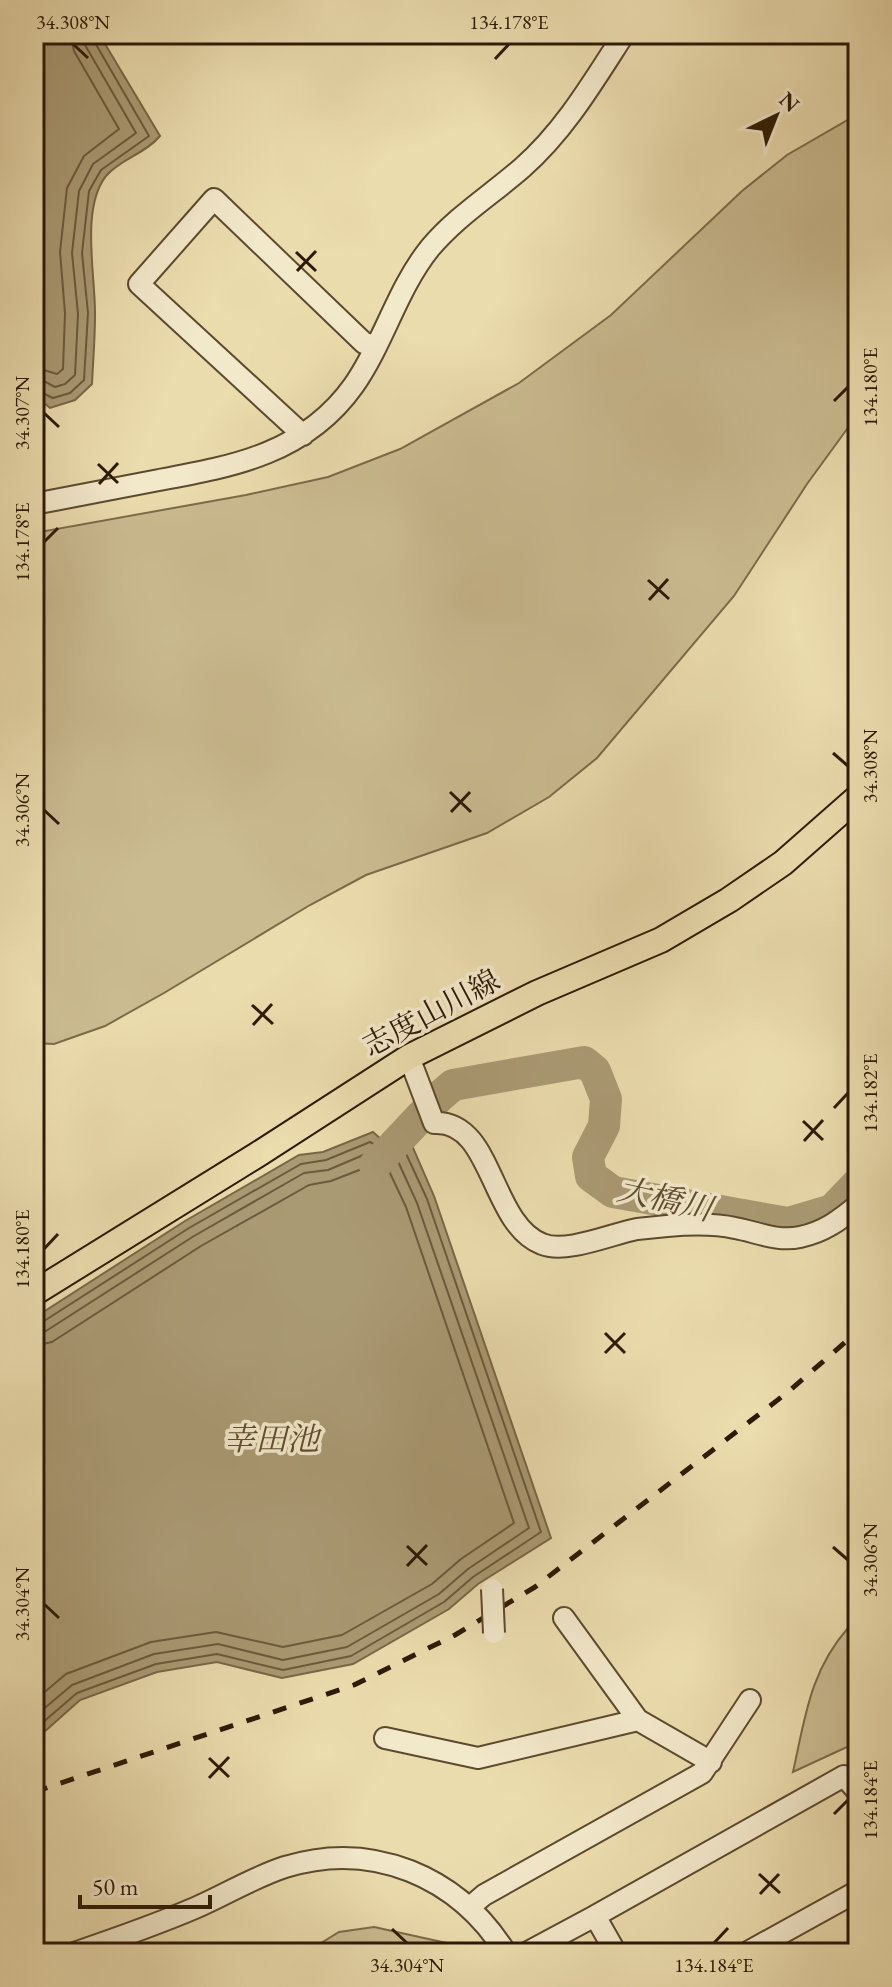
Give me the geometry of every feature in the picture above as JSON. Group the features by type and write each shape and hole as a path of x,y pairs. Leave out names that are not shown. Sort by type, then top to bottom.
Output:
{"main road":[{"name":"志度山川線","path":"34,1293 409,1057 537,993 675,932 729,900 783,863 858,797"}],"street":[{"path":"34,504 259,458 303,435 328,416 355,384 398,297 430,248 468,209 522,168 570,119 624,34"},
{"path":"303,435 139,284 214,199 364,343 375,346"},
{"path":"409,1057 434,1123 446,1122 464,1130 479,1153 501,1201 522,1230 541,1244 562,1248 640,1229 685,1224 733,1227 778,1239 800,1237 832,1227 858,1205"},
{"path":"492,1589 494,1633"},
{"path":"564,1618 638,1720 711,1762"},
{"path":"470,1907 484,1895 702,1773 750,1700"},
{"path":"385,1738 478,1758 638,1720"},
{"path":"526,1953 844,1776 858,1792"},
{"path":"74,1953 141,1931 283,1868 329,1857 373,1859 413,1870 447,1889 470,1907 493,1932 506,1953"},
{"path":"746,1953 858,1891"},
{"path":"595,1916 616,1953"}],"shaded area":[{"path":"858,114 858,414 807,484 734,596 597,758 549,797 487,833 366,875 105,1026 54,1044 34,1043 34,533 328,477 400,449 519,383 611,315 742,191 787,155"},
{"path":"848,1628 858,1638 858,1756 849,1746 793,1772 817,1678 835,1644"},
{"path":"374,1927 492,1953 305,1953 339,1932"}],"water":[{"path":"34,34 99,34 160,136 112,170 98,190 91,225 95,316 92,384 75,400 50,408 34,395"},
{"name":"幸田池","path":"373,1132 383,1141 407,1134 434,1196 551,1538 478,1584 449,1609 353,1664 282,1678 217,1662 157,1672 80,1700 34,1741 34,1318 185,1221 299,1155 323,1152"}],"waterway":[{"name":"大橋川","path":"375,1165 453,1085 584,1062 595,1071 606,1099 604,1126 588,1157 591,1176 613,1192 788,1223 832,1210 858,1183"}],"railway":[{"path":"34,1792 354,1685 455,1635 535,1587 788,1392 858,1331"}]}
